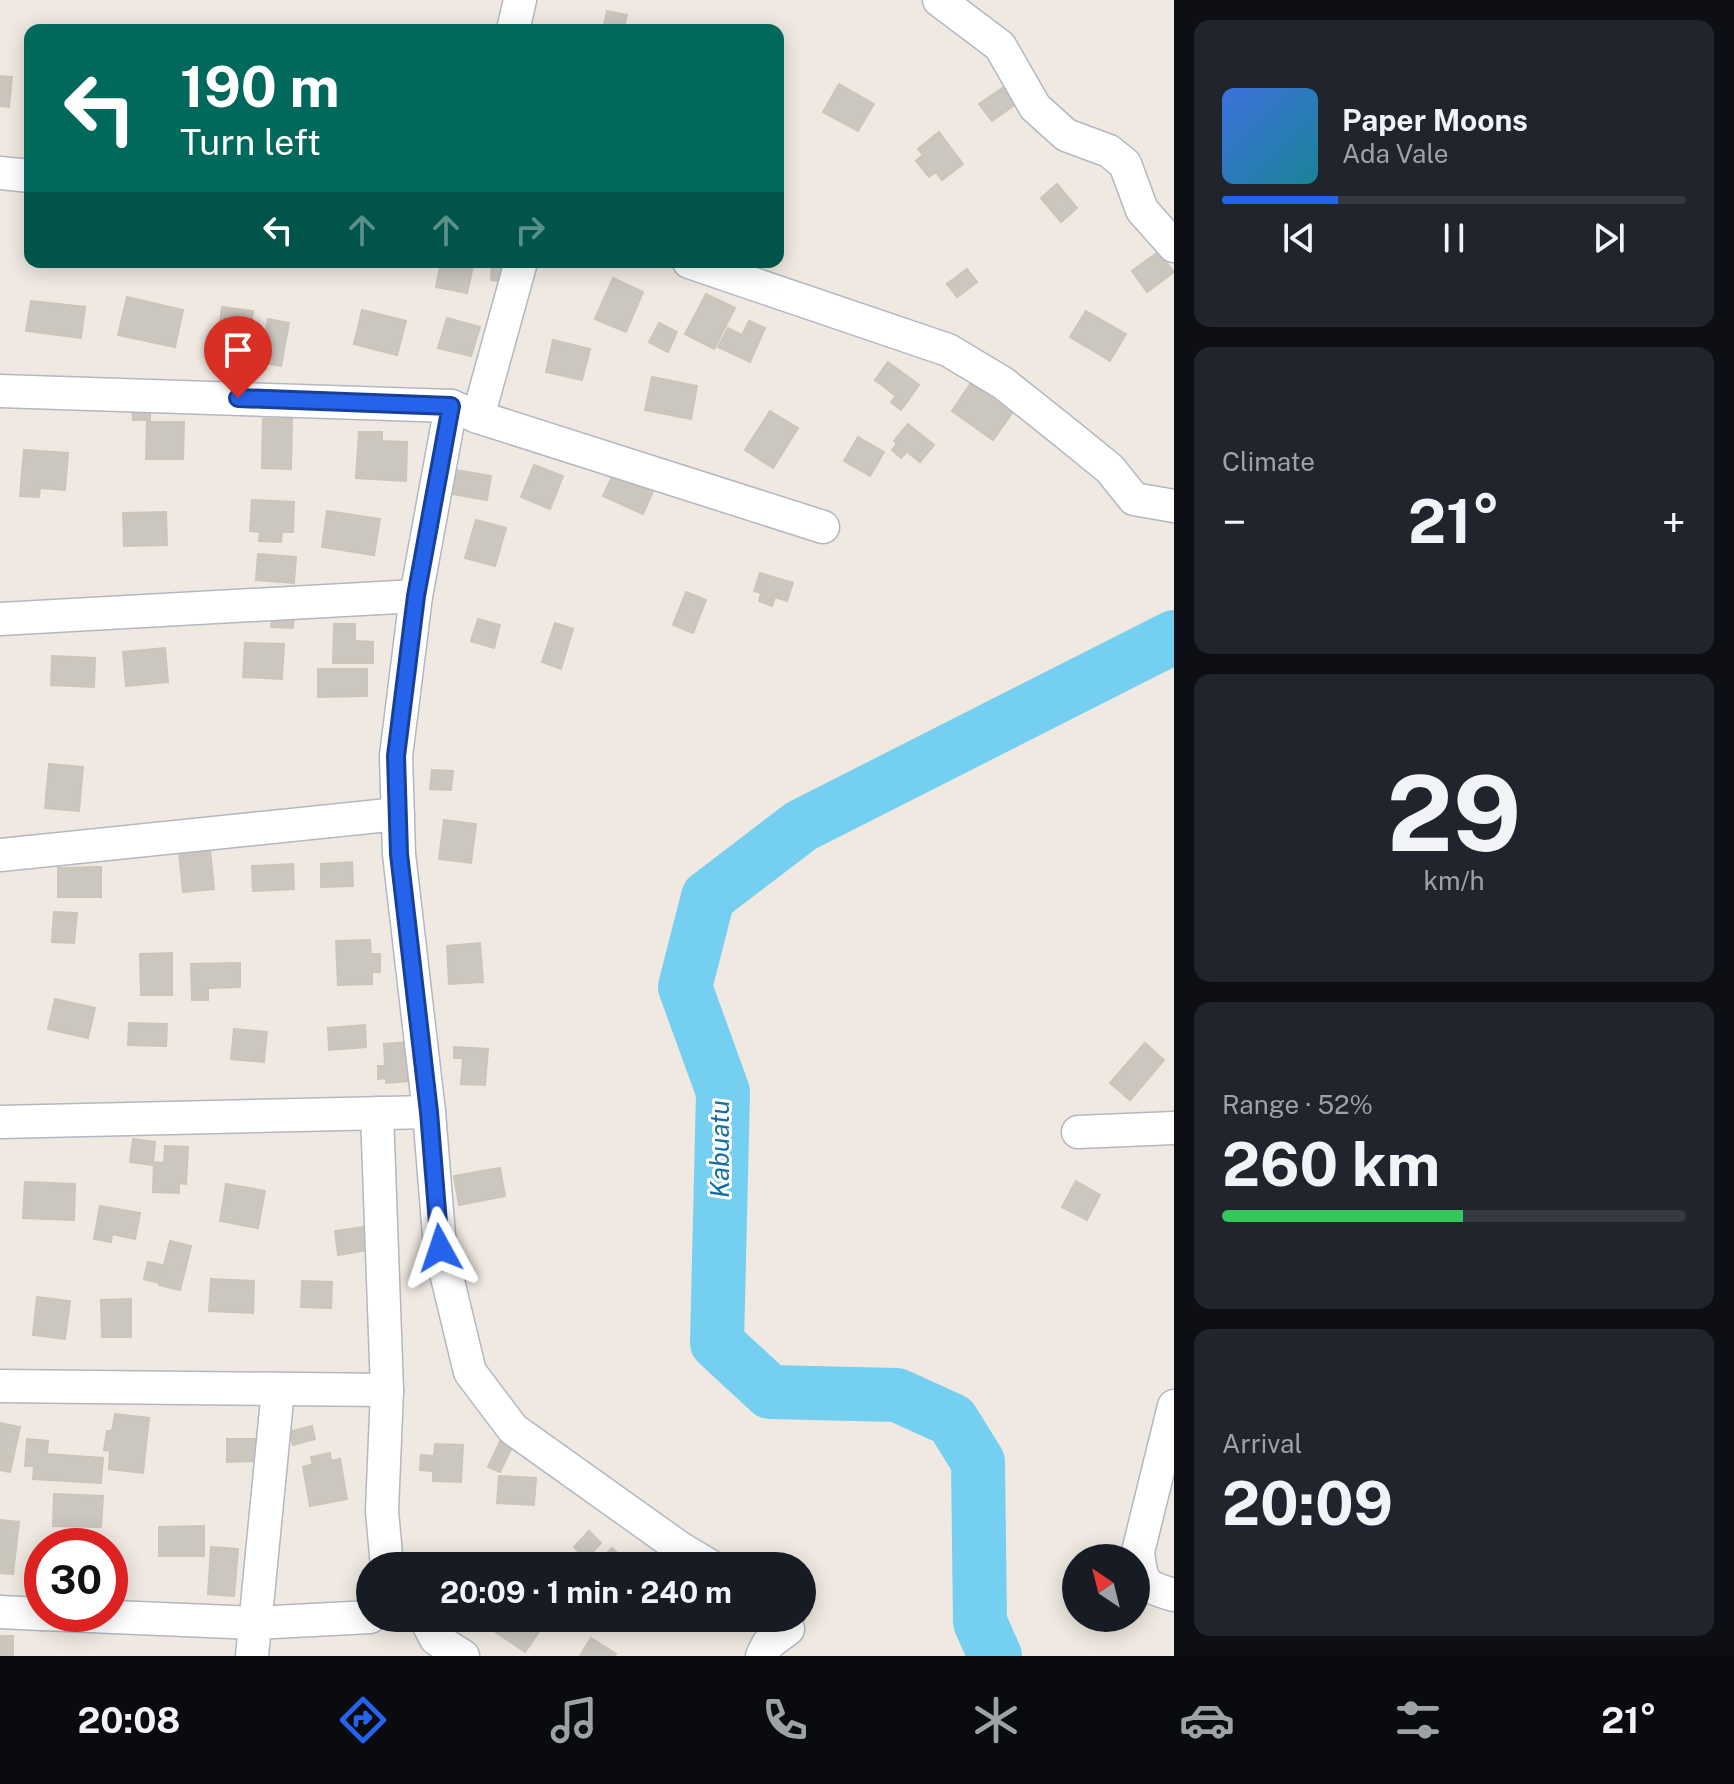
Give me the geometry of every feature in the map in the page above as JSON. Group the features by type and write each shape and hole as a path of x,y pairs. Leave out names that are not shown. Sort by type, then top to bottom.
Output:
{"street":[{"path":"514,24 520,0"},
{"path":"939,0 1000,46 1035,107 1066,135 1109,151 1125,164 1142,210 1174,246"},
{"path":"0,173 24,175"},
{"path":"519,268 465,411 416,596 396,756 399,854 429,1112 440,1248 470,1372 513,1429 688,1552"},
{"path":"707,268 948,350 1003,383 1067,434 1110,469 1134,499 1174,506"},
{"path":"0,391 465,411 823,527"},
{"path":"0,619 416,596"},
{"path":"0,855 398,814"},
{"path":"0,1122 429,1112"},
{"path":"377,1113 387,1390 382,1511 386,1552"},
{"path":"1078,1132 1174,1128"},
{"path":"0,1386 387,1390"},
{"path":"252,1656 278,1390"},
{"path":"1174,1406 1138,1552 1141,1576 1148,1587 1174,1595"},
{"path":"0,1612 24,1613"},
{"path":"128,1618 255,1623 356,1618"},
{"path":"432,1632 436,1639 463,1656"},
{"path":"762,1656 768,1644 784,1632"}],"building":[{"path":"607,11 627,15 625,24 604,24"},
{"path":"0,76 12,77 9,107 0,106"},
{"path":"839,84 874,104 858,131 823,112"},
{"path":"1004,87 1016,104 992,121 979,104"},
{"path":"939,132 963,164 942,180 936,172 929,177 916,161 923,155 918,149"},
{"path":"1057,184 1077,208 1061,222 1041,198"},
{"path":"1158,252 1174,272 1147,292 1132,271"},
{"path":"440,268 473,268 467,293 436,287"},
{"path":"492,268 512,268 511,282 491,280"},
{"path":"967,269 977,282 957,297 947,284"},
{"path":"613,278 643,292 626,332 595,319"},
{"path":"706,294 735,308 714,349 685,334"},
{"path":"127,297 183,310 175,347 118,335"},
{"path":"31,301 85,307 81,338 26,331"},
{"path":"222,307 253,311 250,334 219,330"},
{"path":"362,310 406,321 397,355 354,344"},
{"path":"1086,311 1126,334 1110,361 1070,337"},
{"path":"447,318 480,327 471,356 438,348"},
{"path":"268,319 289,323 281,366 259,362"},
{"path":"749,321 765,328 750,362 718,347 728,328 742,335"},
{"path":"659,323 677,332 668,352 649,342"},
{"path":"553,340 590,349 582,380 546,372"},
{"path":"888,362 919,385 901,410 891,402 896,396 875,380"},
{"path":"652,377 697,386 691,419 645,410"},
{"path":"973,380 1015,409 993,440 952,411"},
{"path":"132,406 150,406 150,420 133,420"},
{"path":"770,411 798,428 773,468 745,450"},
{"path":"263,419 292,419 291,469 262,468"},
{"path":"147,422 184,422 183,459 146,459"},
{"path":"908,424 934,445 920,462 907,452 901,458 892,450 897,444 894,441"},
{"path":"359,432 382,432 382,441 407,442 406,481 356,478"},
{"path":"858,437 884,452 870,476 844,461"},
{"path":"24,450 68,453 65,490 40,488 39,497 20,496"},
{"path":"618,464 657,482 643,514 603,496"},
{"path":"534,465 563,476 550,509 521,497"},
{"path":"456,470 491,476 487,500 452,494"},
{"path":"252,500 294,502 293,532 282,532 281,542 259,541 260,532 250,531"},
{"path":"327,511 380,519 374,555 322,547"},
{"path":"166,512 167,545 124,546 123,513"},
{"path":"476,520 506,528 495,566 465,558"},
{"path":"258,554 296,557 294,583 256,580"},
{"path":"760,573 793,583 787,601 775,597 772,606 759,601 761,593 754,591"},
{"path":"686,592 706,600 693,633 673,625"},
{"path":"273,610 294,612 293,628 271,627"},
{"path":"478,619 500,625 494,648 471,641"},
{"path":"555,623 573,629 561,669 542,662"},
{"path":"334,624 355,624 355,641 373,642 373,663 333,663"},
{"path":"245,643 284,644 282,679 243,677"},
{"path":"165,648 168,682 126,686 123,652"},
{"path":"52,656 95,658 94,687 51,685"},
{"path":"318,669 367,669 367,696 318,697"},
{"path":"49,764 83,767 79,811 45,808"},
{"path":"432,770 453,771 451,790 430,789"},
{"path":"444,820 476,824 471,863 439,859"},
{"path":"210,849 214,889 183,892 179,852"},
{"path":"352,862 353,886 321,887 321,864"},
{"path":"293,864 294,889 253,891 252,866"},
{"path":"101,867 101,897 58,897 58,868"},
{"path":"54,912 77,913 74,943 52,942"},
{"path":"370,940 371,954 380,954 380,972 372,972 372,984 338,985 336,941"},
{"path":"480,943 483,982 449,984 447,946"},
{"path":"172,953 172,995 141,995 140,954"},
{"path":"240,963 240,987 208,988 208,1000 192,1000 191,964"},
{"path":"55,999 95,1008 88,1038 48,1029"},
{"path":"129,1023 167,1024 166,1046 128,1045"},
{"path":"365,1025 366,1047 329,1050 328,1028"},
{"path":"234,1029 267,1032 264,1062 231,1059"},
{"path":"407,1042 409,1081 386,1083 386,1078 378,1079 378,1066 385,1066 384,1044"},
{"path":"1145,1043 1164,1060 1130,1100 1110,1083"},
{"path":"454,1047 488,1049 485,1085 461,1084 463,1058 454,1058"},
{"path":"133,1139 155,1142 153,1165 130,1162"},
{"path":"165,1146 188,1147 186,1184 179,1183 179,1193 153,1192 154,1162 164,1163"},
{"path":"500,1168 505,1196 459,1205 454,1176"},
{"path":"1076,1181 1100,1195 1087,1220 1062,1207"},
{"path":"25,1182 75,1184 74,1220 23,1218"},
{"path":"226,1184 265,1191 258,1228 220,1221"},
{"path":"100,1206 140,1213 135,1239 112,1234 111,1242 94,1239"},
{"path":"372,1226 375,1249 338,1255 335,1231"},
{"path":"170,1241 191,1246 180,1290 159,1285"},
{"path":"148,1262 163,1265 159,1283 144,1279"},
{"path":"211,1279 254,1281 253,1313 209,1311"},
{"path":"302,1281 332,1282 331,1308 301,1307"},
{"path":"37,1297 70,1301 65,1339 33,1335"},
{"path":"131,1299 131,1337 102,1337 101,1300"},
{"path":"115,1414 149,1418 143,1473 109,1469 110,1451 104,1450 107,1431 112,1431"},
{"path":"0,1423 20,1427 10,1472 0,1470"},
{"path":"312,1426 315,1439 293,1445 289,1432"},
{"path":"27,1439 48,1441 47,1454 103,1458 101,1483 33,1479 34,1466 25,1466"},
{"path":"227,1439 258,1439 258,1461 227,1462"},
{"path":"501,1439 513,1445 500,1472 488,1467"},
{"path":"435,1444 463,1445 461,1482 433,1481 433,1471 420,1470 421,1455 434,1456"},
{"path":"330,1453 331,1461 340,1459 347,1499 310,1506 303,1467 313,1464 311,1457"},
{"path":"499,1476 536,1478 534,1505 497,1503"},
{"path":"54,1494 103,1496 101,1527 53,1526"},
{"path":"0,1520 19,1522 13,1574 0,1573"},
{"path":"204,1526 204,1556 159,1556 159,1527"},
{"path":"589,1531 601,1543 593,1552 579,1552 574,1547"},
{"path":"211,1547 238,1549 234,1596 208,1594"},
{"path":"496,1632 539,1632 525,1652"},
{"path":"0,1636 13,1636 13,1656 0,1656"},
{"path":"591,1638 616,1654 580,1656"}],"waterway":[{"name":"Kabuatu","path":"995,1656 980,1622 978,1462 952,1420 897,1395 770,1392 717,1343 723,1092 685,987 708,897 801,826 1174,637"}],"route":[{"path":"238,398 451,406 416,596 396,756 399,854 429,1112 440,1248"}]}
